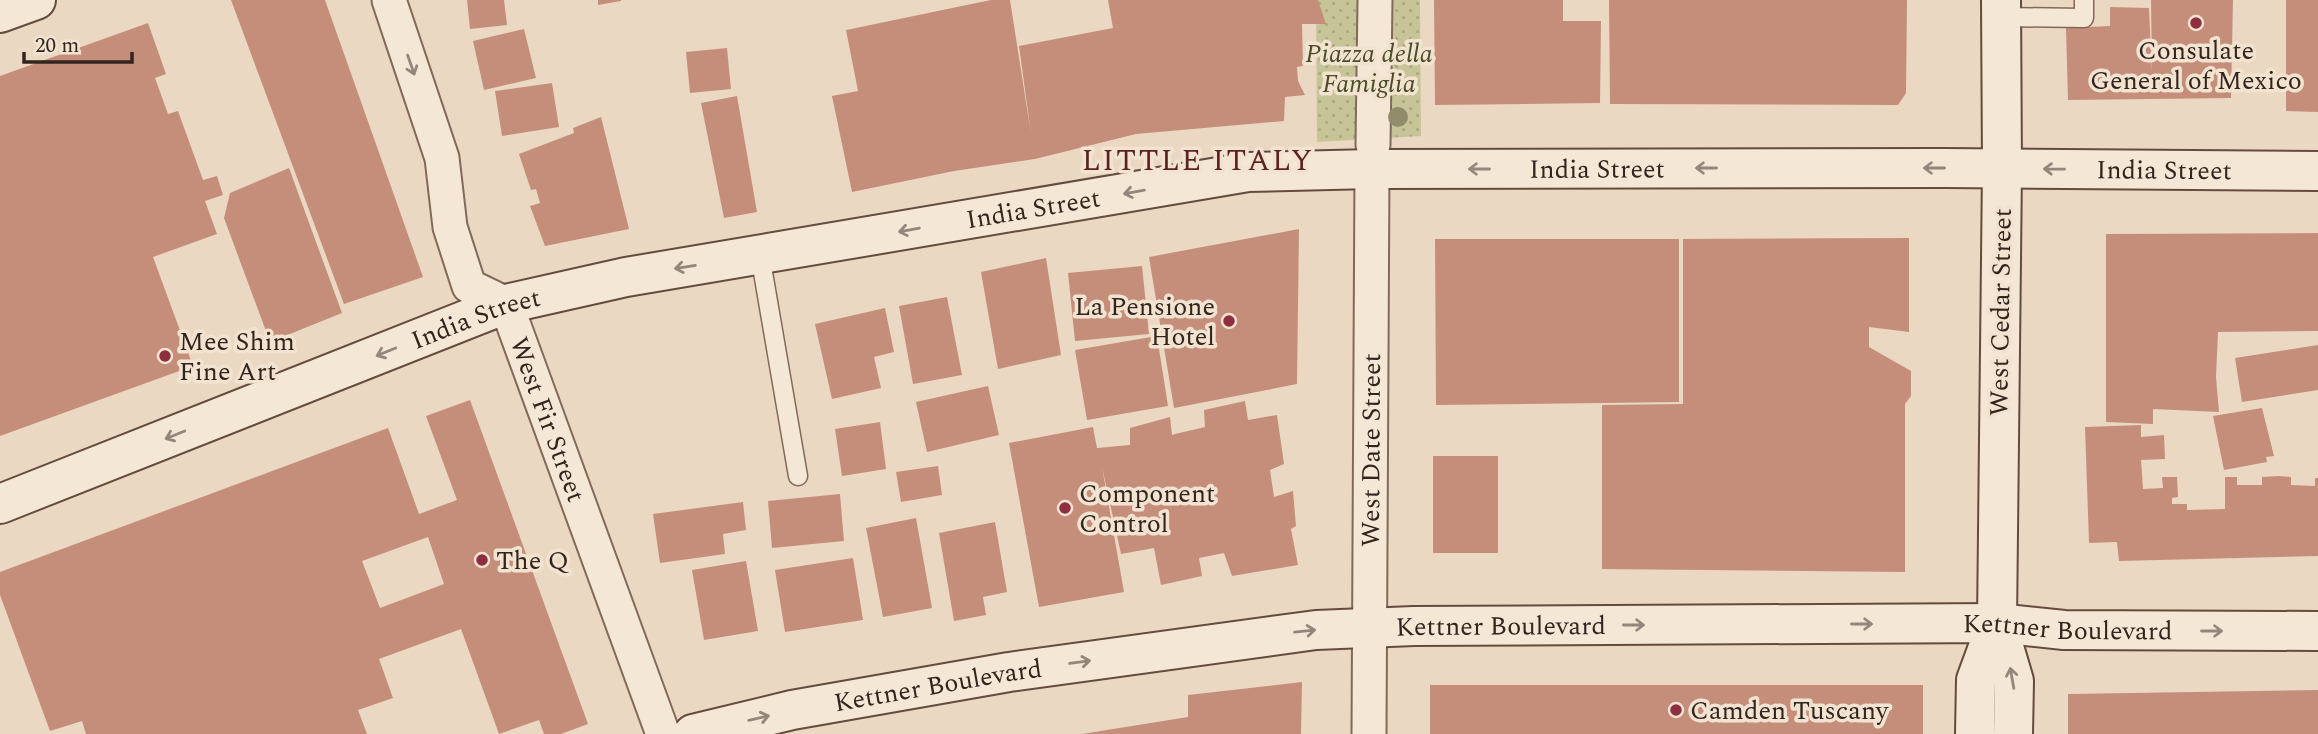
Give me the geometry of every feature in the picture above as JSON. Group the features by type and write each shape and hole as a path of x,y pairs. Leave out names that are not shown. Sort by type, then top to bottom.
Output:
{"main road":[{"path":"0,13 36,0"},
{"name":"West Cedar Street","path":"2001,9 1997,623 2014,681 2013,734"},
{"name":"India Street","path":"0,505 506,304 626,277 1248,172 1372,157 2318,172"},
{"name":"West Cedar Street","path":"1975,734 1976,680 1997,623"},
{"name":"Kettner Boulevard","path":"693,734 792,710 1009,672 1289,632 1370,627 1997,623 2064,630 2318,631"}],"street":[{"name":"West Fir Street","path":"389,0 442,158 450,227 469,286 506,304 663,734"},
{"name":"West Date Street","path":"1369,734 1375,0"}],"lane":[{"path":"2001,9 2084,18 2084,0"},
{"path":"760,255 798,476"}],"green space":[{"name":"Piazza della Famiglia","path":"1316,0 1420,0 1421,136 1317,142"}],"building":[{"path":"231,0 325,0 423,277 344,304"},
{"path":"467,0 504,0 507,25 470,29"},
{"path":"598,0 621,0 621,1 598,5"},
{"path":"991,0 1010,0 1031,134 1019,46 1113,28 1108,0 1318,0 1326,24 1302,24 1303,66 1297,67 1298,81 1305,95 1285,97 1284,121 1136,134 1035,159 954,171 852,192 832,96 858,91 846,30"},
{"path":"1434,0 1563,0 1563,21 1601,21 1600,103 1435,105"},
{"path":"1609,0 1907,0 1906,93 1898,105 1610,104"},
{"path":"2151,0 2233,0 2231,98 2068,100 2066,28 2110,26 2110,7 2149,8 2152,73"},
{"path":"2286,0 2318,0 2318,112 2286,111"},
{"path":"148,23 166,74 155,78 168,114 178,111 203,180 217,176 223,195 205,201 217,234 153,257 193,366 0,436 0,76"},
{"path":"524,29 536,78 484,90 473,41"},
{"path":"727,48 731,89 690,93 686,52"},
{"path":"552,83 559,127 502,136 495,91"},
{"path":"737,96 757,212 724,218 701,103"},
{"path":"601,117 629,229 545,246 530,206 540,203 536,189 531,190 519,154 574,133 573,128"},
{"path":"289,168 342,313 270,342 224,218 230,193"},
{"name":"La Pensione Hotel","path":"1299,229 1297,384 1174,408 1149,257"},
{"path":"2318,233 2318,331 2218,332 2216,377 2219,412 2153,409 2153,424 2106,422 2106,234"},
{"path":"1909,238 1909,332 1869,327 1869,347 1911,371 1911,396 1905,404 1905,572 1602,569 1602,405 1683,404 1683,239"},
{"path":"1435,239 1679,239 1679,402 1436,405"},
{"path":"1046,258 1061,355 998,369 981,272"},
{"path":"1142,266 1149,334 1075,341 1068,273"},
{"path":"947,297 962,375 913,384 899,306"},
{"path":"885,308 894,352 874,357 881,388 832,399 815,324"},
{"path":"1157,336 1168,406 1087,420 1075,350"},
{"path":"2318,345 2318,390 2242,402 2235,358"},
{"path":"988,386 999,435 927,452 916,402"},
{"path":"470,400 588,724 561,734 544,734 539,720 499,734 461,629 379,659 393,698 358,710 367,734 86,734 82,721 50,731 0,595 0,572 388,428 419,514 457,500 426,416","holes":["428,537 444,584 380,608 362,561"]},
{"path":"1245,401 1248,420 1277,415 1284,464 1270,470 1274,497 1293,491 1296,526 1291,529 1298,565 1232,576 1224,553 1199,558 1202,576 1161,585 1154,548 1121,554 1102,467 1124,592 1039,607 1009,443 1093,427 1097,448 1130,445 1130,428 1170,417 1172,435 1205,427 1204,410"},
{"path":"2262,408 2274,456 2266,457 2267,462 2224,470 2213,416"},
{"path":"880,422 886,469 842,476 835,429"},
{"path":"2141,425 2141,437 2164,435 2165,459 2141,460 2143,489 2163,488 2162,477 2177,477 2178,497 2172,498 2172,504 2187,504 2187,510 2225,509 2225,477 2237,477 2237,485 2262,485 2262,477 2279,476 2291,477 2291,485 2315,486 2315,478 2318,478 2318,556 2119,561 2117,542 2089,543 2085,427"},
{"path":"1433,456 1498,456 1498,553 1433,553"},
{"path":"938,466 942,495 901,502 896,472"},
{"path":"840,494 844,541 772,548 768,501"},
{"path":"743,502 746,530 723,534 725,554 660,563 653,514"},
{"path":"916,518 932,608 883,617 866,528"},
{"path":"995,522 1007,592 983,597 986,615 954,621 939,533"},
{"path":"853,558 863,620 785,632 775,570"},
{"path":"746,561 758,631 704,640 692,570"},
{"path":"1302,682 1301,734 1082,734 1188,717 1188,695"},
{"name":"Camden Tuscany","path":"1430,685 1923,685 1923,734 1430,734"},
{"path":"2318,690 2318,734 2068,734 2068,694"}],"place":[{"name":"Consulate General of Mexico","path":"2196,23"},
{"name":"La Pensione Hotel","path":"1229,321"},
{"name":"Mee Shim Fine Art","path":"165,356"},
{"name":"Component Control","path":"1065,508"},
{"name":"The Q","path":"482,560"},
{"name":"Camden Tuscany","path":"1676,710"}],"district":[{"name":"LITTLE ITALY","path":"1198,160"}]}
